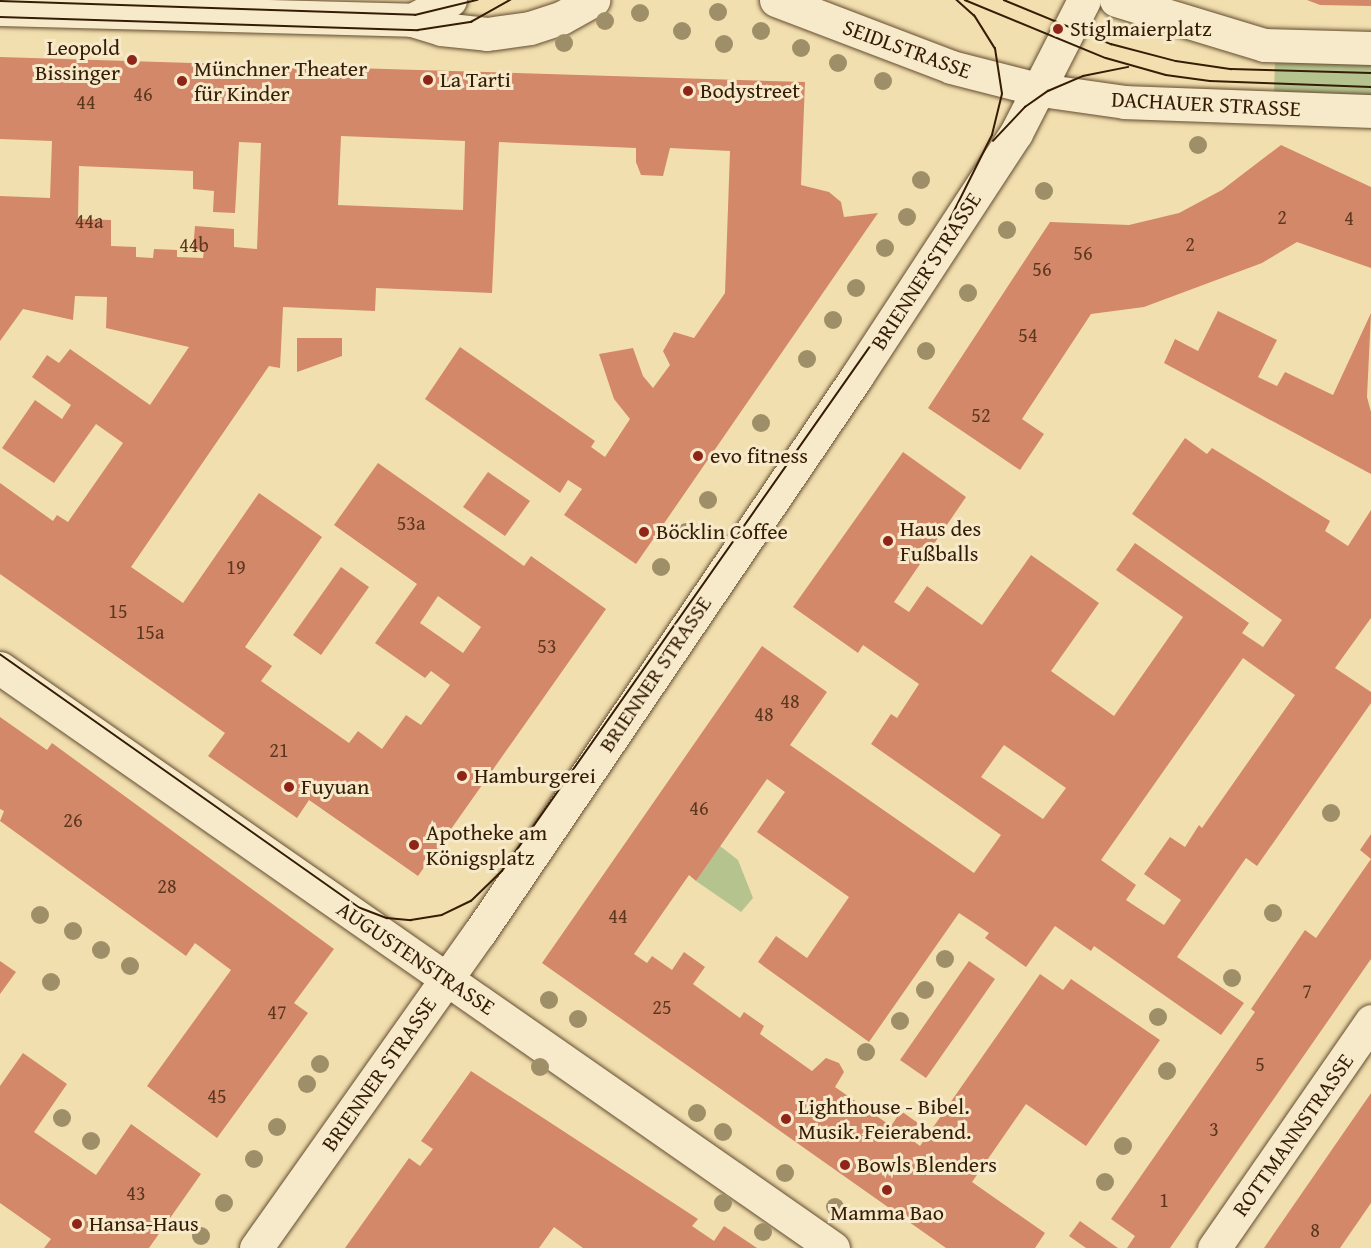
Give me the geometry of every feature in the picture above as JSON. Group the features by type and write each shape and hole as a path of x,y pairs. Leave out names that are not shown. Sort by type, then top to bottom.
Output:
{"main road":[{"path":"412,20 450,0"},
{"path":"0,9 412,20 441,29 487,33 530,28 561,18 593,0"},
{"name":"SEIDLSTRASSE","path":"776,0 951,68 1041,90"},
{"path":"1041,90 1084,0"},
{"path":"1116,0 1264,45 1371,48"},
{"name":"DACHAUER STRASSE","path":"1041,90 1125,102 1371,111"},
{"name":"BRIENNER STRASSE","path":"256,1248 446,979 763,517 951,234 1041,90"},
{"name":"AUGUSTENSTRASSE","path":"0,668 833,1248"},
{"name":"ROTTMANNSTRASSE","path":"1214,1248 1371,1021"}],"green space":[{"path":"1275,60 1371,63 1371,96 1274,93"},
{"path":"720,846 738,860 753,898 741,912 696,881"}],"building":[{"path":"1307,0 1371,0 1371,6 1320,5"},
{"path":"0,57 805,82 801,185 829,192 841,202 844,217 878,213 636,564 564,515 582,489 568,480 560,493 425,399 460,347 595,441 591,447 605,457 630,419 614,399 599,354 633,348 643,376 653,388 670,365 663,351 674,332 694,338 725,293 730,151 670,148 663,176 641,175 636,162 636,148 499,142 492,293 376,288 375,311 283,307 280,368 269,366 131,567 183,603 259,493 322,537 245,647 272,666 261,681 349,743 358,731 382,749 406,715 421,725 450,685 431,671 425,678 375,643 417,584 334,525 378,463 524,566 531,556 606,609 418,876 309,800 297,818 208,756 225,733 0,574 0,483 53,521 57,515 68,522 123,443 96,424 54,483 2,448 35,400 62,419 71,405 32,377 47,355 59,363 70,349 150,405 189,347 106,328 107,297 75,296 73,320 23,309 0,341 0,196 50,198 52,141 0,139","holes":["341,136 465,141 463,210 338,205","239,142 261,143 257,249 234,247 234,229 195,226 193,249 204,250 203,258 177,257 177,250 154,249 153,258 136,257 136,247 111,246 111,220 78,219 79,166 193,171 193,189 214,191 213,212 235,213","438,596 481,627 463,653 420,623"]},
{"path":"1281,145 1371,187 1371,268 1297,242 1262,263 1144,307 1091,314 1022,419 1044,434 1020,470 928,408 1050,222 1129,225 1179,213 1222,190"},
{"path":"1218,311 1277,340 1258,377 1277,386 1285,372 1333,395 1371,313 1367,397 1371,412 1371,474 1164,363 1175,339 1198,351"},
{"path":"297,338 342,338 342,356 297,372"},
{"path":"1185,438 1207,454 1212,448 1330,521 1325,531 1348,546 1371,510 1371,618 1335,668 1371,692 1371,703 1257,866 1246,858 1177,957 1244,1003 1221,1035 1094,946 1091,951 1055,926 1026,967 985,938 989,933 959,913 869,1042 758,962 776,936 807,958 849,897 757,832 785,792 767,779 696,881 689,875 634,954 647,963 652,956 672,970 684,952 705,967 693,984 740,1018 744,1012 764,1026 760,1034 812,1071 826,1058 839,1063 844,1072 835,1087 891,1126 901,1111 918,1123 908,1137 920,1146 1040,974 1063,990 1071,979 1160,1040 1086,1146 1026,1104 972,1182 1045,1233 1035,1248 946,1248 542,963 762,646 827,692 790,745 974,873 1001,835 871,744 891,714 897,718 919,684 863,645 858,653 793,607 903,452 966,497 894,602 909,612 927,586 982,625 1031,555 1099,603 1051,671 1114,716 1183,617 1116,570 1135,543 1249,623 1242,633 1263,647 1282,620 1132,514","holes":["1243,658 1295,695 1202,828 1199,825 1185,847 1170,837 1144,874 1181,900 1164,925 1126,900 1136,885 1101,860","1004,745 1066,788 1043,819 981,777"]},
{"path":"488,472 530,501 505,536 463,507"},
{"path":"341,567 369,587 321,655 293,635"},
{"path":"0,717 47,750 52,743 334,949 294,1003 308,1013 217,1138 147,1086 231,970 195,943 186,956 0,821 4,811 0,809"},
{"path":"1371,834 1371,859 1360,850"},
{"path":"1371,859 1371,959 1170,1248 1127,1248 1135,1236 1111,1219 1255,1012 1251,1009 1305,930 1316,938"},
{"path":"0,961 16,972 0,994"},
{"path":"969,961 995,979 926,1078 900,1060"},
{"path":"23,1053 67,1084 34,1132 96,1175 131,1124 201,1174 149,1248 44,1248 51,1239 0,1203 0,1086"},
{"path":"471,1071 698,1219 692,1226 714,1241 724,1226 757,1248 583,1248 554,1227 539,1248 345,1248 409,1158 420,1166 433,1149 421,1141"},
{"path":"1371,1093 1371,1203 1340,1248 1264,1248"},
{"path":"1080,1221 1118,1248 1086,1248 1069,1236"}],"tram line":[{"path":"0,1 415,15 477,0"},
{"path":"0,17 418,30 471,22 510,0"},
{"path":"0,654 358,907 387,918 411,920 442,915 471,901 502,871 890,318 944,231 992,135 1002,94 995,49 974,16 956,0"},
{"path":"965,0 1106,58 1166,75 1210,81 1371,87"},
{"path":"1004,0 1111,44 1176,61 1231,69 1371,73"},
{"path":"993,141 1025,107 1048,91 1083,76 1128,67"}],"place":[{"name":"Stiglmaierplatz","path":"1058,29"},
{"name":"Leopold Bissinger","path":"132,60"},
{"name":"La Tarti","path":"428,80"},
{"name":"Münchner Theater für Kinder","path":"182,81"},
{"name":"Bodystreet","path":"688,91"},
{"name":"evo fitness","path":"698,456"},
{"name":"Böcklin Coffee","path":"644,532"},
{"name":"Haus des Fußballs","path":"888,541"},
{"name":"Hamburgerei","path":"462,776"},
{"name":"Fuyuan","path":"289,787"},
{"name":"Apotheke am Königsplatz","path":"414,845"},
{"name":"Lighthouse - Bibel. Musik. Feierabend.","path":"786,1119"},
{"name":"Bowls Blenders","path":"845,1165"},
{"name":"Mamma Bao","path":"887,1190"},
{"name":"Hansa-Haus","path":"77,1224"}]}
